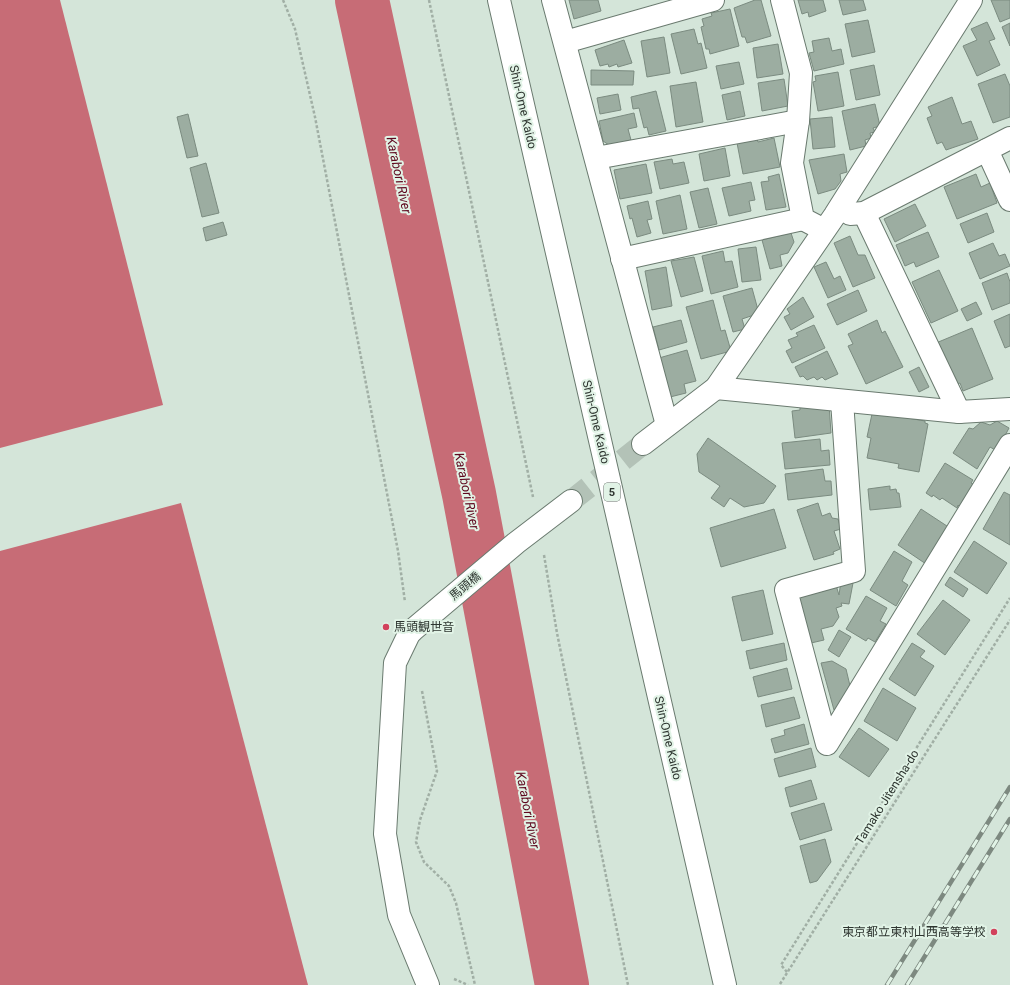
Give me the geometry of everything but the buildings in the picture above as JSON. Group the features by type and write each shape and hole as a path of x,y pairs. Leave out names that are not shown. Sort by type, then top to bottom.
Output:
{"street":[{"name":"Shin-Ome Kaido","path":"499,0 725,985"},
{"path":"553,0 667,425"},
{"path":"565,42 713,0"},
{"path":"782,0 801,73 798,121 792,163 803,219"},
{"path":"643,444 716,388 829,222 971,0"},
{"path":"596,158 798,121"},
{"path":"622,258 803,219 829,222 864,213 1010,138"},
{"path":"987,150 1010,200"},
{"path":"864,213 959,412"},
{"path":"716,388 959,412 1010,409"},
{"path":"842,401 854,571 786,590 827,744 1010,445"},
{"name":"馬頭橋","path":"412,632 516,544 571,501"},
{"path":"412,632 395,663 384,834 400,914 428,985"}],"path":[{"path":"283,0 295,29 315,117 398,551 412,632"},
{"path":"429,0 539,526 558,641 628,985"},
{"path":"787,972 781,965 1010,598"},
{"name":"Tamako Jitensha-do","path":"780,984 1010,620"},
{"path":"422,688 437,771 420,820 416,842 424,862 449,886 459,916 475,985"}],"shaded area":[{"path":"0,0 60,0 163,405 0,448"},
{"path":"181,503 308,985 0,985 0,551"}],"waterway":[{"name":"Karabori River","path":"362,0 469,494 562,985"}],"tunnel":[{"path":"571,501 643,444"}],"railway":[{"path":"887,985 1010,787"},
{"path":"907,985 1010,819"}],"place":[{"name":"馬頭観世音","path":"386,627"},
{"name":"東京都立東村山西高等学校","path":"994,932"}]}
